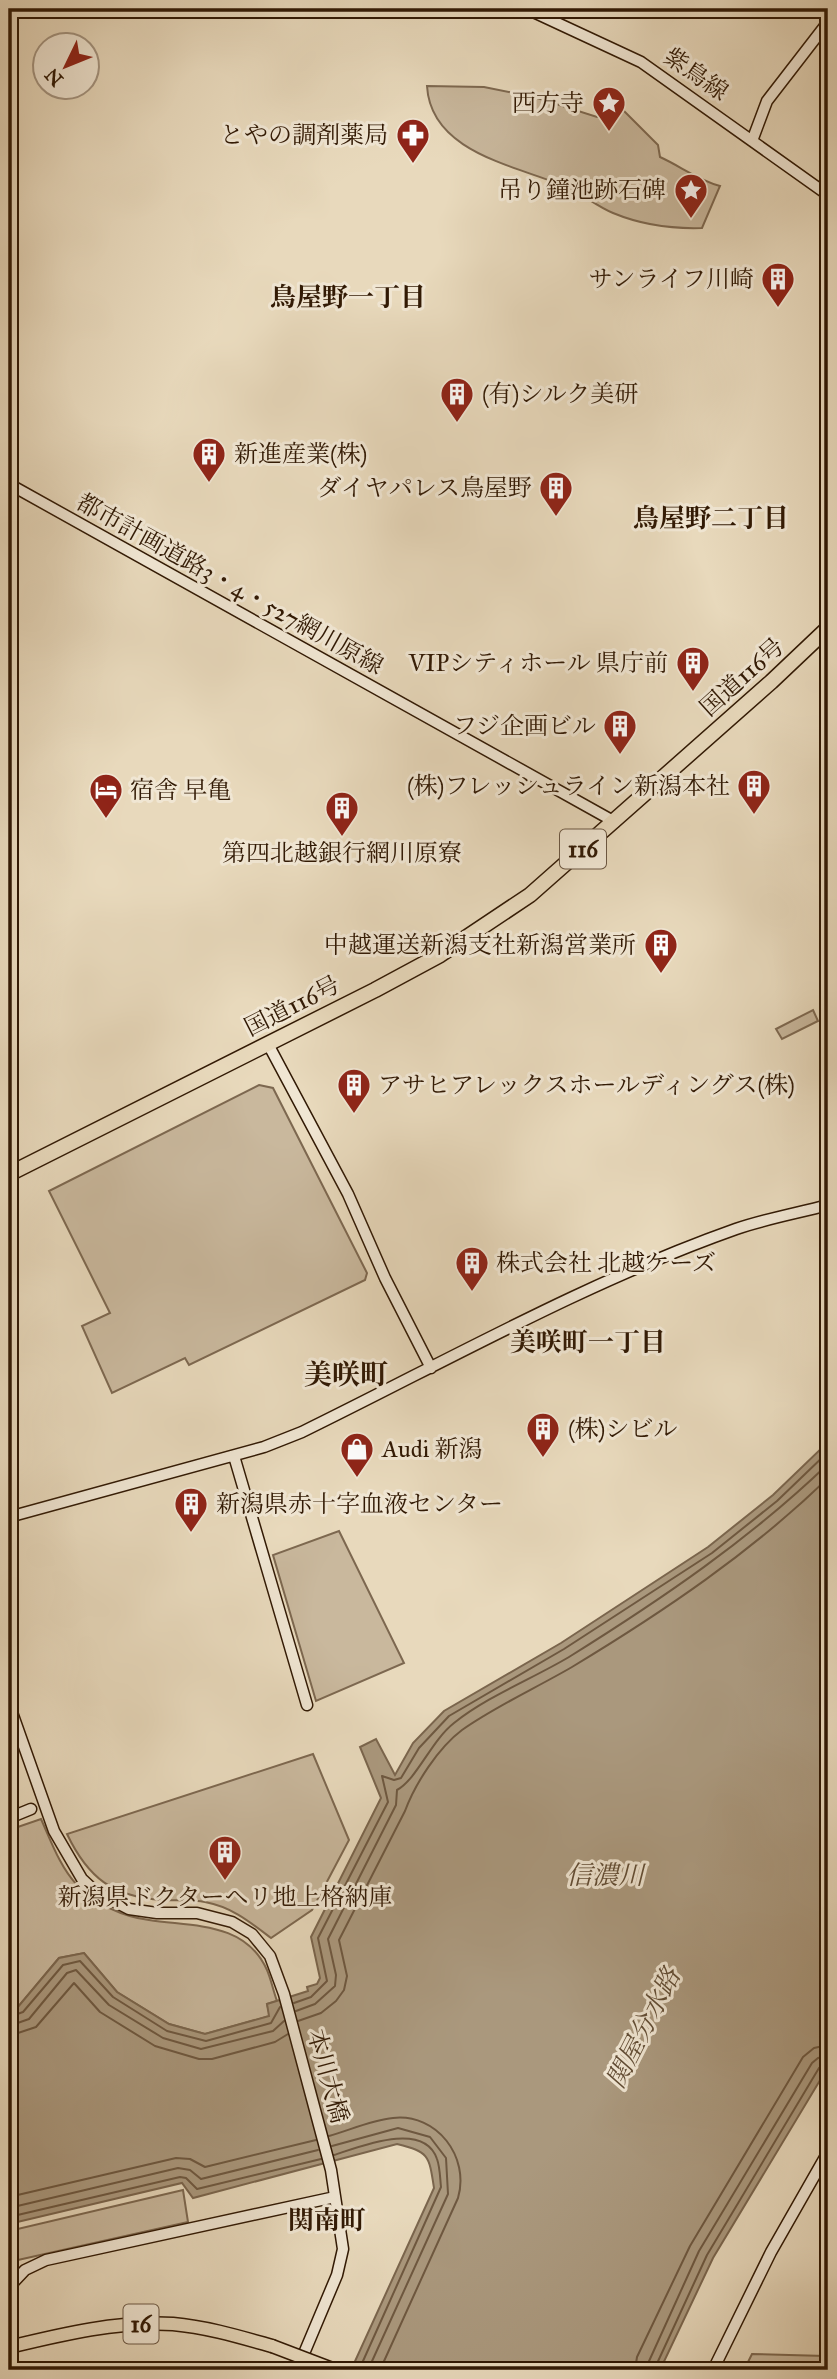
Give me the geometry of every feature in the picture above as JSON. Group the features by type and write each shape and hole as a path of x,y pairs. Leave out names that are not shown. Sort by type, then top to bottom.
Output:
{"highway":[{"name":"国道116号","path":"9,1174 440,955 530,895 615,822 828,628"}],"main road":[{"name":"16","path":"9,2347 81,2330 134,2324 174,2324 272,2346 335,2370"}],"street":[{"name":"紫鳥線","path":"527,9 641,62 828,195"},
{"path":"752,141 767,101 828,22"},
{"name":"都市計画道路3・4・527網川原線","path":"9,485 615,822"},
{"path":"268,1044 348,1194 385,1278 431,1368"},
{"path":"9,1517 234,1456 302,1432 657,1259 738,1228 828,1205"},
{"path":"234,1456 307,1706"},
{"name":"本川大橋","path":"9,1704 54,1830 82,1880 96,1892 129,1909 208,1914 242,1927 252,1934 270,1956 284,1994 331,2170 343,2249 337,2275 297,2370"},
{"path":"9,1818 31,1810"},
{"path":"713,2370 771,2252 828,2152"},
{"path":"9,2287 25,2270 46,2260 335,2197"}],"shaded area":[{"path":"427,86 484,87 534,97 597,117 608,114 617,104 658,145 660,157 720,186 702,228 679,228 635,221 602,208 571,189 482,155 461,143 444,128 432,109"},
{"path":"813,1010 818,1021 782,1039 776,1029"},
{"path":"259,1085 273,1088 367,1273 365,1280 189,1365 185,1358 112,1393 82,1326 110,1313 49,1191"},
{"path":"339,1531 404,1663 316,1701 273,1555"},
{"path":"313,1754 349,1840 312,1910 271,1938 240,1916 215,1904 145,1898 116,1889 93,1873 67,1834"},
{"path":"41,1819 56,1854 71,1878 101,1904 139,1918 216,1929 245,1942 257,1954 270,1977 277,2001 267,2004 270,2016 205,2034 169,2024 117,1992 84,1953 59,1958 18,2007 9,2011 9,1830"},
{"path":"183,2190 188,2222 9,2262 9,2231"},
{"path":"752,2354 825,2356 825,2370 744,2370"}],"water":[{"name":"信濃川","path":"828,1442 828,2067 713,2258 660,2370 351,2370 434,2188 426,2157 416,2150 397,2144 193,2198 182,2183 9,2224 9,2011 18,2007 59,1958 84,1953 117,1992 169,2024 205,2034 269,2016 267,2004 308,1991 307,1987 317,1984 320,1978 311,1937 381,1798 360,1747 376,1739 395,1775 413,1743 444,1711 561,1643 708,1547 773,1495"}],"place":[{"name":"西方寺","path":"609,133"},
{"name":"とやの調剤薬局","path":"413,165"},
{"name":"吊り鐘池跡石碑","path":"691,220"},
{"name":"サンライフ川崎","path":"778,309"},
{"name":"(有)シルク美研","path":"457,424"},
{"name":"新進産業(株)","path":"209,484"},
{"name":"ダイヤパレス鳥屋野","path":"556,518"},
{"name":"VIPシティホール 県庁前","path":"693,693"},
{"name":"フジ企画ビル","path":"620,756"},
{"name":"(株)フレッシュライン新潟本社","path":"754,816"},
{"name":"宿舎 早亀","path":"106,820"},
{"name":"第四北越銀行網川原寮","path":"342,838"},
{"name":"中越運送新潟支社新潟営業所","path":"661,975"},
{"name":"アサヒアレックスホールディングス(株)","path":"354,1115"},
{"name":"株式会社 北越ケーズ","path":"472,1293"},
{"name":"(株)シビル","path":"543,1459"},
{"name":"Audi 新潟","path":"357,1479"},
{"name":"新潟県赤十字血液センター","path":"191,1534"},
{"name":"新潟県ドクターヘリ地上格納庫","path":"225,1882"}],"district":[{"name":"鳥屋野一丁目","path":"348,297"},
{"name":"鳥屋野二丁目","path":"711,518"},
{"name":"美咲町一丁目","path":"588,1342"},
{"name":"美咲町","path":"346,1374"},
{"name":"関南町","path":"327,2220"}],"water label":[{"name":"関屋分水路","path":"643,2028"}]}
